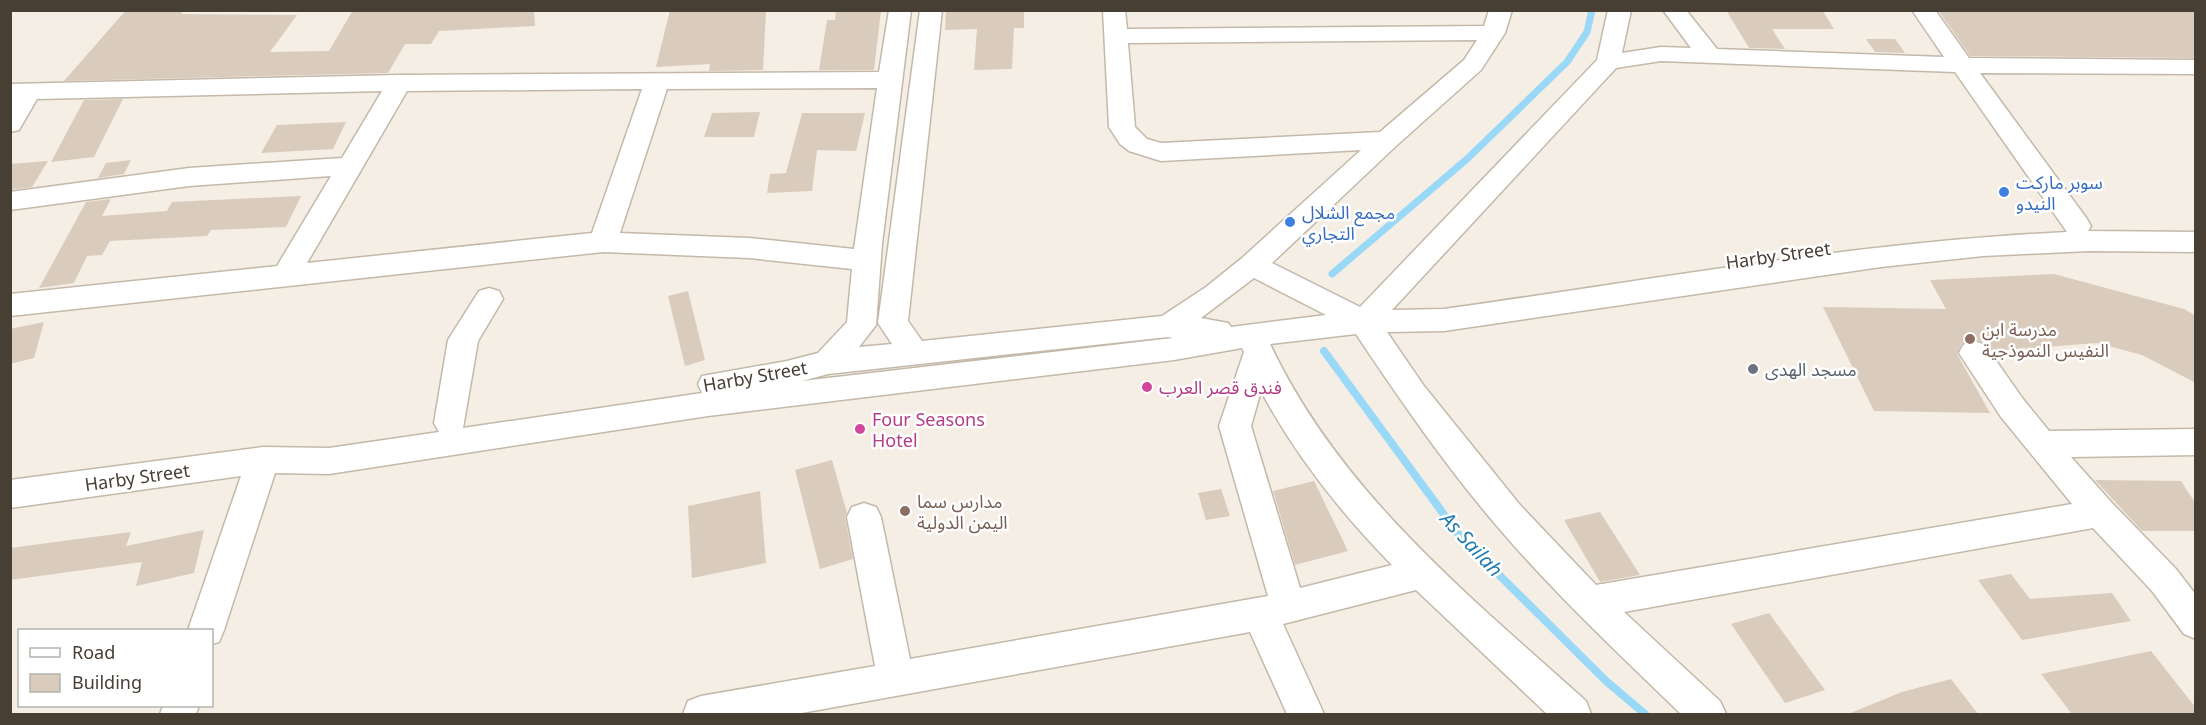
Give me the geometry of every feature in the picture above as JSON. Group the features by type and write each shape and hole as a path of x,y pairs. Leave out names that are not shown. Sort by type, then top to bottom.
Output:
{"street":[{"path":"828,362 861,326 867,261 900,10"},
{"path":"915,352 894,323 902,233 931,10"},
{"path":"1114,10 1122,127 1128,139 1134,144 1151,151 1387,140"},
{"path":"1364,322 1608,62 1620,10"},
{"path":"1674,10 1710,56"},
{"path":"1923,10 2078,226"},
{"path":"1115,36 1497,22"},
{"path":"1168,326 1216,294 1252,265 1387,140 1473,65 1497,22"},
{"path":"1608,62 1661,54 1963,65 2196,67"},
{"path":"10,124 20,91 399,83 892,80"},
{"path":"603,242 657,81"},
{"path":"286,275 399,83"},
{"path":"10,201 189,177 350,166"},
{"name":"Harby Street","path":"263,460 329,461 708,404 1174,349 1255,344 1436,306 1868,242 1971,230 2078,226 2196,226"},
{"name":"Harby Street","path":"1364,322 1444,320 1881,257 1983,246 2089,241 2196,242"},
{"path":"10,304 603,242 749,248 867,261"},
{"path":"1252,265 1364,322 1413,395 1473,474 1589,602 1707,714"},
{"path":"450,423 463,340 489,299"},
{"path":"861,326 866,329 882,328 894,323"},
{"name":"Harby Street","path":"10,494 263,460 334,440 787,373 828,362 1168,326 1255,344"},
{"path":"1255,344 1279,395 1305,439 1339,483 1422,573 1573,714"},
{"path":"1255,344 1234,426 1274,610 1306,714"},
{"path":"1974,353 2012,408 2041,444 2100,513 2164,580 2196,623"},
{"path":"2041,444 2196,442"},
{"path":"206,629 263,460"},
{"path":"1589,602 2100,513"},
{"path":"864,517 896,680"},
{"path":"701,714 1274,610 1422,573"}],"building":[{"path":"126,10 184,10 181,14 297,15 270,52 329,51 353,10 534,10 535,26 439,31 431,44 405,44 388,73 64,81"},
{"path":"670,10 766,10 763,70 709,71 710,64 656,67"},
{"path":"836,10 881,10 874,70 819,70 827,20 835,20"},
{"path":"946,10 1024,10 1024,28 1014,28 1012,69 974,70 977,29 945,30"},
{"path":"1726,10 1822,10 1834,29 1772,29 1785,49 1749,48"},
{"path":"1938,10 2196,10 2196,58 1970,56"},
{"path":"1866,39 1895,39 1905,53 1875,52"},
{"path":"123,99 94,157 51,162 84,100"},
{"path":"760,112 754,137 704,137 712,113"},
{"path":"802,113 865,113 856,151 817,150 812,191 767,193 770,174 786,173"},
{"path":"346,122 333,149 261,153 277,125"},
{"path":"131,160 124,174 98,178 106,163"},
{"path":"48,161 32,187 10,190 10,164"},
{"path":"301,196 286,227 211,230 207,236 110,241 102,255 87,256 74,283 39,288 86,202 111,199 102,216 167,211 172,202"},
{"path":"2054,274 2184,309 2196,316 2196,383 2142,355 2097,343 1992,351 1986,343 1973,339 1961,344 1957,354 1990,413 1874,411 1823,307 1946,309 1930,280"},
{"path":"688,291 705,360 685,366 668,296"},
{"path":"44,322 34,358 10,364 10,329"},
{"path":"832,460 847,513 845,517 853,559 820,569 795,470"},
{"path":"2095,480 2181,481 2196,504 2196,531 2142,531"},
{"path":"1314,481 1348,551 1295,565 1273,491"},
{"path":"1221,489 1230,516 1206,520 1198,493"},
{"path":"760,491 766,563 692,578 688,506"},
{"path":"1600,512 1640,575 1600,582 1564,520"},
{"path":"204,530 194,573 136,586 142,562 10,580 10,548 131,532 126,546"},
{"path":"2011,574 2030,599 2112,593 2131,621 2022,640 1978,580"},
{"path":"1769,613 1825,690 1785,703 1731,624"},
{"path":"2151,651 2196,708 2196,714 2072,714 2041,674"},
{"path":"1951,679 1978,714 1848,714 1902,692"}],"waterway":[{"name":"As Sailah","path":"1332,274 1467,159 1567,62 1587,32 1592,10"},
{"name":"As Sailah","path":"1324,351 1459,535 1606,681 1645,714"}],"place":[{"name":"سوبر ماركت النيدو","path":"2004,192"},
{"name":"مجمع الشلال التجاري","path":"1290,222"},
{"name":"مدرسة ابن النفيس النموذجية","path":"1970,339"},
{"name":"مسجد الهدى","path":"1753,369"},
{"name":"فندق قصر العرب","path":"1147,387"},
{"name":"Four Seasons Hotel","path":"860,429"},
{"name":"مدارس سما اليمن الدولية","path":"905,511"}]}
